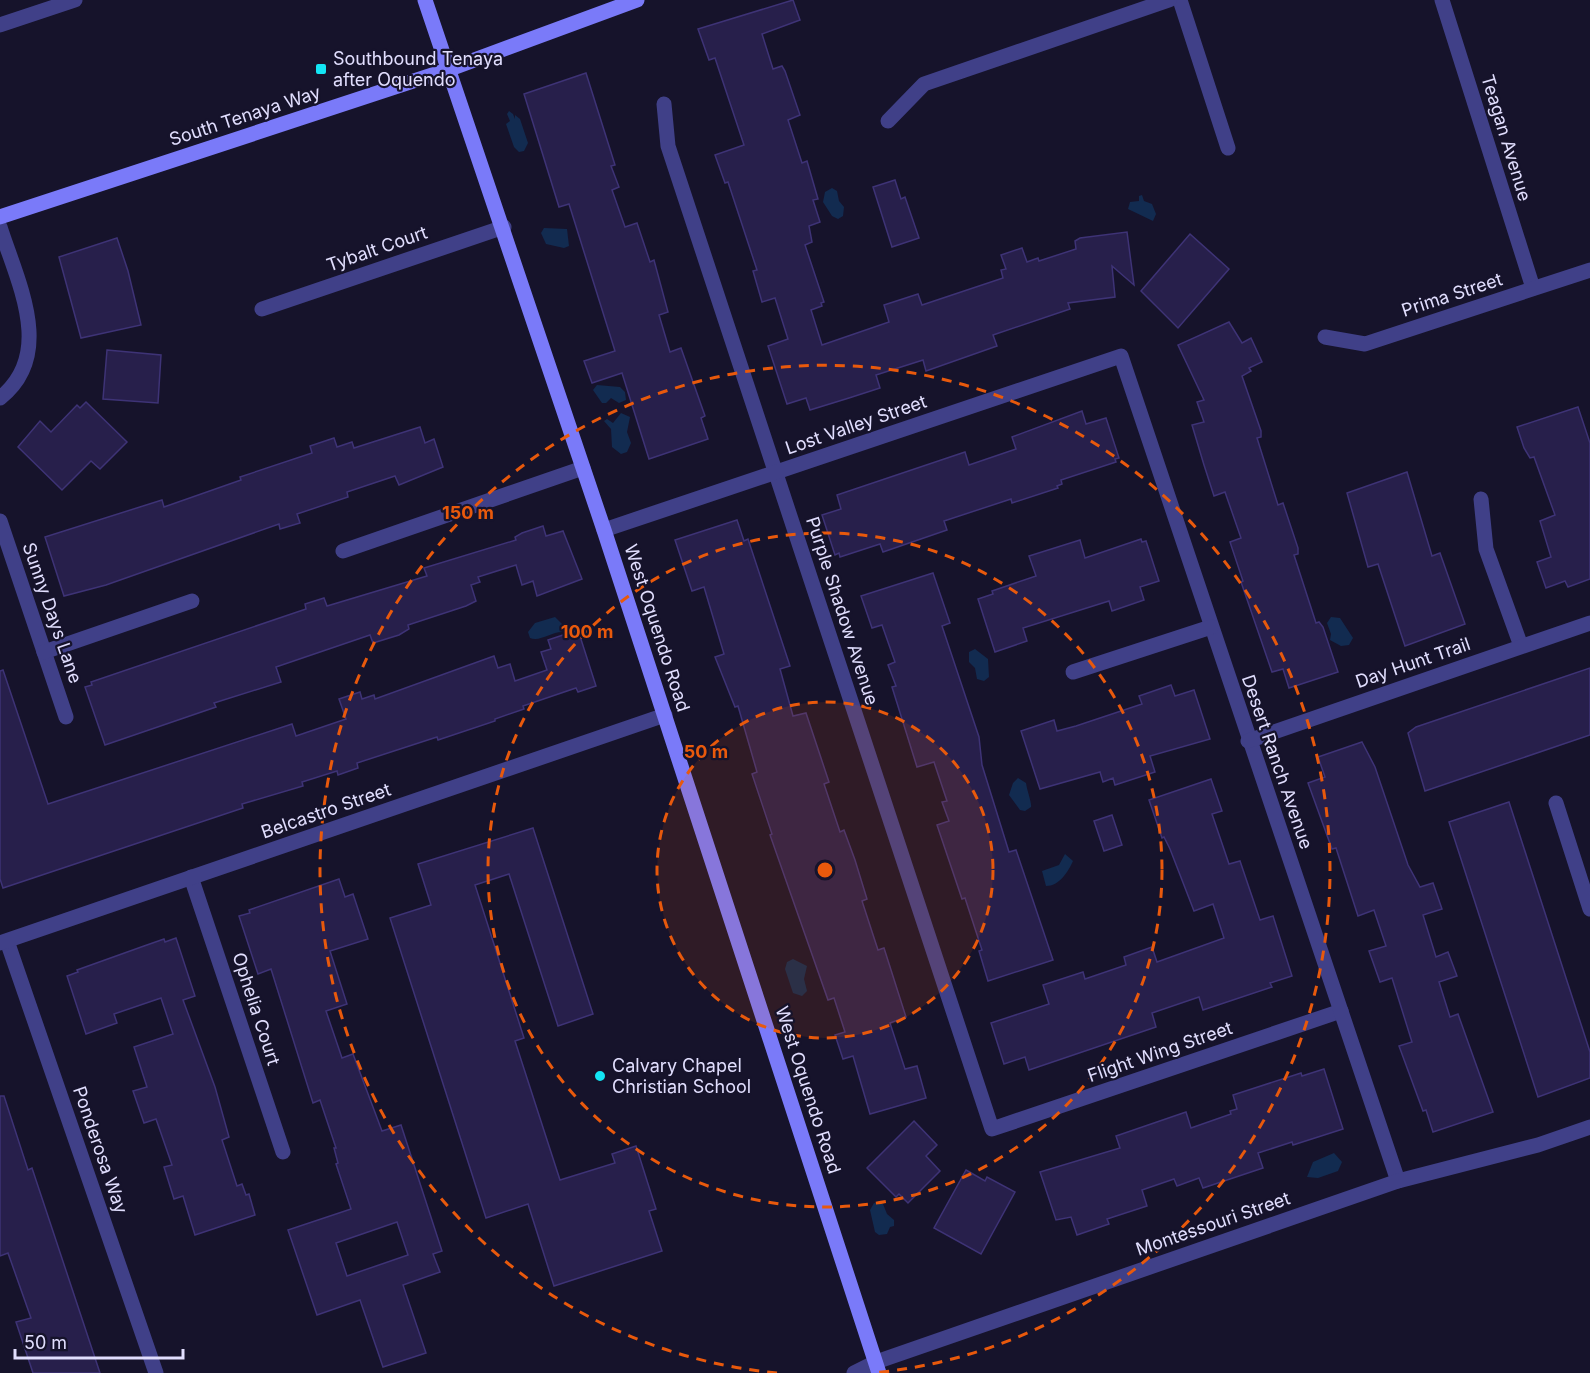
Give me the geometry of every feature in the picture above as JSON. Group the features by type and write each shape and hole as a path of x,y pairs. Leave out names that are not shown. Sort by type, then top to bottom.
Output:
{"street":[{"path":"0,25 75,0"},
{"name":"West Oquendo Road","path":"425,0 504,227 877,1368"},
{"name":"South Tenaya Way","path":"0,217 450,69 637,0"},
{"path":"888,121 924,84 1169,0"},
{"path":"1180,0 1228,148"},
{"name":"Teagan Avenue","path":"1442,0 1533,288"},
{"name":"Purple Shadow Avenue","path":"664,104 668,146 992,1129"},
{"path":"0,227 24,300 30,332 24,369 14,386 0,398"},
{"name":"Tybalt Court","path":"262,309 504,227"},
{"name":"Prima Street","path":"1325,337 1365,344 1590,270"},
{"name":"Lost Valley Street","path":"604,530 1120,356"},
{"name":"Desert Ranch Avenue","path":"1120,356 1398,1181"},
{"path":"343,551 583,468"},
{"path":"1481,500 1486,549 1521,646"},
{"name":"Sunny Days Lane","path":"0,521 66,717"},
{"path":"44,652 192,601"},
{"name":"Day Hunt Trail","path":"1248,741 1590,623"},
{"path":"1073,672 1210,627"},
{"name":"Belcastro Street","path":"3,942 665,716"},
{"path":"1556,803 1590,909"},
{"name":"Ophelia Court","path":"191,877 283,1152"},
{"name":"Ponderosa Way","path":"3,942 156,1373"},
{"name":"Flight Wing Street","path":"992,1129 1341,1011"},
{"name":"Montessouri Street","path":"854,1373 877,1368 1398,1181 1538,1145 1590,1127"}],"water":[{"path":"509,111 515,119 515,115 520,119 528,143 524,151 519,152 514,147 506,124 510,121 507,114"},
{"path":"832,188 837,191 839,201 844,207 843,216 838,219 832,216 823,202 825,192"},
{"path":"1142,195 1144,201 1152,204 1156,214 1153,221 1128,209 1130,202 1139,201 1139,196"},
{"path":"544,228 567,229 569,246 564,248 546,244 541,233"},
{"path":"597,385 620,387 625,392 626,400 619,403 611,398 606,403 602,403 593,390"},
{"path":"621,413 630,417 627,432 631,443 627,452 621,454 612,447 611,429 604,421 607,419 613,423"},
{"path":"555,617 563,625 562,632 538,639 530,638 528,632 535,623"},
{"path":"1331,617 1340,618 1353,638 1349,645 1341,646 1330,640 1331,634 1327,623"},
{"path":"975,649 988,659 989,677 984,681 977,679 975,668 969,662 969,652"},
{"path":"1018,778 1026,783 1031,803 1031,807 1025,811 1020,810 1009,795 1013,783"},
{"path":"1065,854 1073,861 1068,870 1055,884 1046,886 1042,871 1059,865"},
{"path":"793,959 807,966 804,979 807,991 802,996 793,993 785,969 787,962"},
{"path":"1334,1153 1342,1162 1338,1171 1318,1178 1307,1177 1313,1162"},
{"path":"874,1203 883,1204 887,1214 894,1220 894,1226 890,1227 887,1234 879,1235 875,1232 870,1210"}],"building":[{"path":"793,0 800,20 762,34 773,69 782,66 785,71 800,115 788,120 802,163 807,161 818,199 813,200 820,222 809,226 812,242 805,245 824,302 821,303 822,306 811,310 822,345 889,322 884,305 918,294 922,305 1003,278 1001,270 1006,269 1001,255 1022,248 1027,262 1038,258 1039,261 1076,249 1075,241 1080,238 1127,232 1134,285 1112,266 1115,297 1068,303 1070,309 993,335 997,346 926,371 923,360 876,375 880,388 810,410 806,398 787,404 768,346 788,339 775,298 762,302 753,271 757,270 728,182 725,183 715,155 744,145 715,58 709,60 698,29"},
{"path":"586,73 615,165 611,166 619,187 612,190 625,227 637,223 650,262 654,260 668,312 659,315 670,352 681,348 705,416 701,418 708,439 649,459 622,373 592,383 584,361 615,351 569,204 559,207 524,94"},
{"path":"895,180 901,199 905,197 919,238 892,247 873,187"},
{"path":"1190,234 1229,269 1178,328 1141,291"},
{"path":"117,238 128,271 141,325 81,338 59,257"},
{"path":"1229,322 1242,343 1251,338 1262,362 1249,368 1251,371 1242,376 1261,431 1261,437 1257,438 1278,505 1283,503 1298,548 1298,554 1294,555 1316,623 1319,622 1323,627 1338,672 1289,688 1283,669 1272,672 1241,582 1243,581 1230,542 1241,538 1225,492 1214,496 1192,425 1204,422 1197,402 1204,400 1178,345"},
{"path":"107,350 161,355 158,403 103,399"},
{"path":"86,402 127,442 100,469 91,461 62,490 18,447 40,421 51,432 77,405 80,408"},
{"path":"1578,407 1590,443 1590,579 1568,587 1565,581 1546,588 1537,562 1551,557 1540,521 1555,515 1534,457 1530,458 1524,448 1517,427"},
{"path":"1082,411 1086,424 1106,418 1119,458 1115,459 1116,462 1061,480 1062,484 1057,486 1058,488 1012,503 1011,499 944,521 947,530 883,552 880,544 840,557 839,553 835,555 822,515 841,509 837,495 965,452 969,465 1016,449 1012,437"},
{"path":"420,427 425,443 434,439 443,467 399,485 395,476 347,492 348,497 297,514 300,523 280,529 279,524 106,585 64,596 45,537 162,500 164,507 241,480 240,477 312,453 310,446 334,438 337,447 352,442 354,448"},
{"path":"1407,472 1432,556 1440,553 1465,624 1405,646 1378,564 1368,567 1347,493"},
{"path":"737,520 744,541 748,539 790,666 780,669 793,716 806,713 829,782 824,784 840,832 844,830 867,899 862,901 878,950 884,948 906,1017 890,1023 905,1069 917,1066 926,1098 870,1114 853,1056 843,1059 835,1035 845,1032 834,998 828,1000 770,835 772,834 752,774 757,772 738,706 735,707 715,657 724,654 704,587 692,591 675,540"},
{"path":"543,526 546,536 563,531 582,579 537,596 533,581 522,585 516,565 478,577 480,582 471,585 476,601 466,606 408,625 409,629 399,635 373,643 370,635 276,667 281,682 214,703 216,707 105,745 85,687 92,685 91,682 306,609 305,604 324,598 327,606 427,576 424,568 516,540 515,537 522,533"},
{"path":"1141,539 1142,542 1146,541 1159,581 1140,587 1144,600 1112,611 1109,601 1023,628 1027,641 995,652 978,599 993,594 992,591 1036,576 1029,556 1080,540 1085,558"},
{"path":"933,573 950,623 942,626 979,737 982,765 1009,852 1016,850 1053,960 988,981 979,951 982,950 965,898 962,899 937,825 949,821 942,802 947,801 934,762 917,767 892,687 896,686 888,665 895,662 882,625 872,628 861,596"},
{"path":"578,630 596,686 578,692 576,688 523,706 524,709 495,719 495,721 357,763 358,768 338,775 337,771 302,782 303,786 242,804 243,808 3,888 0,879 0,671 3,670 48,804 292,724 296,736 346,719 339,699 360,692 362,699 374,695 375,699 494,656 498,668 510,664 515,681 547,670 541,652 551,649 548,640"},
{"path":"1590,668 1590,735 1425,791 1408,733 1416,727"},
{"path":"1171,685 1175,696 1194,690 1210,739 1150,756 1155,772 1115,785 1113,778 1103,782 1100,772 1040,789 1021,731 1054,720 1057,731 1076,726 1142,704 1139,696"},
{"path":"1362,742 1375,767 1408,865 1420,887 1433,883 1442,909 1423,915 1436,957 1448,952 1457,976 1439,982 1450,1017 1458,1014 1493,1112 1433,1132 1399,1046 1412,1042 1392,978 1380,982 1369,951 1386,946 1374,910 1358,916 1336,848 1332,849 1308,783 1325,777 1318,757"},
{"path":"1211,779 1222,811 1212,814 1229,864 1240,861 1260,920 1273,916 1292,976 1270,983 1272,987 1203,1010 1199,997 1152,1013 1156,1027 1029,1070 1025,1057 1004,1064 991,1023 1049,1004 1043,985 1083,972 1085,979 1126,965 1124,957 1152,947 1157,962 1224,938 1213,904 1194,911 1170,849 1164,837 1162,838 1149,800"},
{"path":"1509,802 1590,1052 1590,1078 1538,1097 1449,822"},
{"path":"1112,815 1122,845 1104,851 1094,821"},
{"path":"533,828 593,1014 558,1026 509,874 475,885 524,1038 515,1041 560,1180 615,1163 612,1154 636,1146 656,1209 649,1211 662,1251 554,1286 528,1204 486,1218 390,918 431,905 418,864"},
{"path":"339,879 345,897 353,894 368,939 330,951 347,1004 326,1011 342,1058 353,1054 382,1131 401,1125 442,1251 433,1254 440,1272 403,1285 426,1353 383,1367 360,1300 317,1315 288,1230 351,1209 336,1164 338,1163 334,1148 336,1148 320,1100 313,1103 271,969 258,974 239,916 250,913 249,910","holes":["397,1222 408,1255 347,1276 336,1243"]},
{"path":"176,938 195,996 183,1000 215,1087 229,1137 222,1140 237,1186 242,1184 246,1195 249,1194 255,1215 195,1235 183,1196 174,1199 164,1167 172,1165 156,1119 144,1123 133,1091 147,1087 134,1047 173,1034 161,998 114,1014 117,1023 86,1034 67,976 78,972 77,970 164,939 165,942"},
{"path":"1324,1069 1343,1129 1293,1145 1292,1142 1258,1153 1263,1168 1203,1188 1199,1178 1177,1186 1174,1179 1142,1190 1147,1206 1107,1219 1109,1224 1077,1235 1071,1217 1056,1220 1040,1172 1120,1148 1116,1136 1186,1112 1191,1128 1231,1114 1230,1111 1237,1109 1233,1095 1301,1073 1302,1076"},
{"path":"0,1096 4,1096 28,1170 32,1168 100,1373 33,1373 16,1322 31,1318 8,1253 0,1256"},
{"path":"914,1121 937,1145 926,1156 940,1171 908,1203 899,1194 896,1197 867,1168"},
{"path":"966,1170 985,1181 987,1177 1015,1192 981,1254 934,1228"}],"place":[{"name":"Southbound Tenaya after Oquendo","path":"321,69"},
{"name":"Calvary Chapel Christian School","path":"600,1076"}]}
